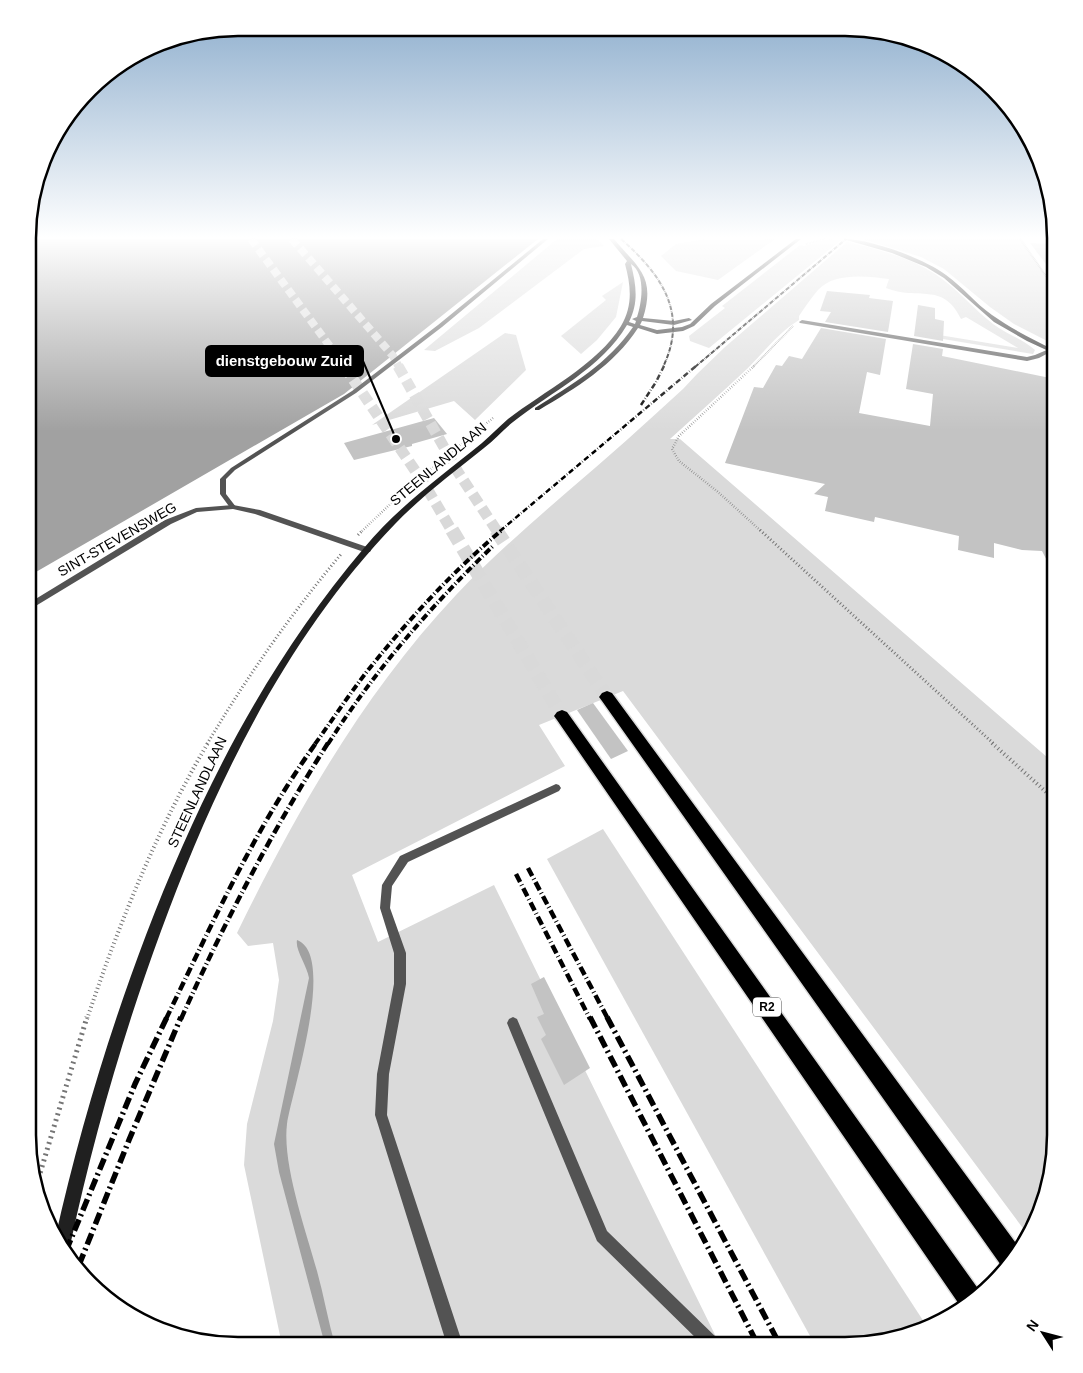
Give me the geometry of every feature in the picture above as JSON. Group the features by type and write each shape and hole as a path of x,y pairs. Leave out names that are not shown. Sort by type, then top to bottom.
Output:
{"highway":[{"path":"607,697 1008,1254"},
{"name":"R2","path":"562,716 967,1295"}],"main road":[{"path":"634,303 628,321 657,332 683,329 692,325 713,305"},
{"path":"637,323 643,303"},
{"path":"637,323 686,322 716,303"},
{"path":"974,303 988,316 1009,329 1047,348"},
{"name":"STEENLANDLAAN","path":"500,432 509,422 597,357 614,340 628,321"},
{"name":"STEENLANDLAAN","path":"64,1237 88,1130 113,1049 154,930 192,831 221,772 266,690 319,610 367,550 402,513 436,481 500,432 597,370 618,352 637,323"}],"street":[{"path":"802,322 1027,359 1047,353"},
{"name":"SINT-STEVENSWEG","path":"36,602 168,522 196,510 233,507 257,512 367,550"}],"lane":[{"path":"233,507 223,494 223,479 233,468 354,392 468,303"},
{"path":"452,1337 381,1115 383,1074 400,984 400,953 385,908 387,885 404,859 556,788"},
{"path":"513,1024 602,1236 706,1337"}],"path":[{"path":"802,322 792,326 763,357 679,436 672,449 679,461 718,492 1047,793"},
{"path":"40,1173 69,1070 104,967 133,895 195,765 259,660 306,594 350,544 404,491 496,416"}],"shaded area":[{"path":"36,303 458,303 344,394 36,572"},
{"path":"480,303 512,303 479,328 435,351 424,350"},
{"path":"602,303 619,303 616,317 597,340 581,354 561,336"},
{"path":"726,303 764,303 709,348 690,341 689,336 725,308 722,306"},
{"path":"776,303 807,303 799,316 799,320 779,336 748,368 670,439 680,439 1047,757 1047,1135 1040,1187 1026,1224 1024,1229 623,691 539,725 565,766 352,875 378,942 494,885 716,1337 280,1337 244,1165 247,1124 273,1021 279,980 273,943 248,946 237,933 283,843 334,756 361,714 422,633 456,595 510,542 626,441 683,389 725,347"},
{"path":"950,303 969,303 993,324 1035,350 1033,354 925,336 927,333 1018,348 966,317 961,319"},
{"path":"985,303 1047,303 1047,341 1014,324"},
{"path":"505,333 516,335 526,370 475,420 454,401 372,425"},
{"path":"603,829 923,1321 897,1330 871,1335 811,1337 547,859"},
{"path":"297,940 308,951 313,970 313,996 303,1055 287,1124 286,1140 291,1178 333,1337 323,1337 279,1172 274,1144 309,978"}],"building":[{"path":"823,303 893,303 888,332 825,322 831,312 820,311"},
{"path":"918,305 935,308 935,319 944,321 943,341 914,336"},
{"path":"821,328 886,339 880,375 867,372 859,413 930,426 933,394 906,389 913,344 943,349 942,356 1047,377 1047,561 1042,551 1022,550 994,543 994,558 958,550 959,536 875,517 874,522 825,511 828,497 814,494 825,484 725,463 754,387 763,388 776,365 782,366 789,356 802,359"},
{"path":"434,418 447,434 412,444 412,446 354,460 344,443"},
{"path":"593,703 628,751 611,759 577,710"},
{"path":"544,977 590,1068 564,1085 541,1039 546,1035 537,1017 544,1014 531,984"}],"tunnel":[{"path":"298,303 345,367"},
{"path":"347,303 393,356 399,367"},
{"path":"344,366 425,485 452,531"},
{"path":"398,366 458,472 497,531"},
{"path":"452,530 562,716"},
{"path":"496,530 607,697"}],"railway":[{"path":"663,367 670,347 673,329 669,303"},
{"path":"695,367 770,303"},
{"path":"641,405 664,366"},
{"path":"500,531 696,366"},
{"path":"315,744 384,650 432,596 502,530"},
{"path":"328,744 365,690 405,640 448,591 494,545"},
{"path":"166,1019 235,877 273,809 316,743"},
{"path":"181,1019 214,948 250,878 287,810 328,743"},
{"path":"528,868 608,1019"},
{"path":"516,874 590,1019"},
{"path":"69,1245 135,1084 167,1017"},
{"path":"81,1261 181,1017"},
{"path":"590,1017 754,1337"},
{"path":"607,1017 776,1337"}],"place":[{"name":"dienstgebouw Zuid","path":"396,439"}]}
